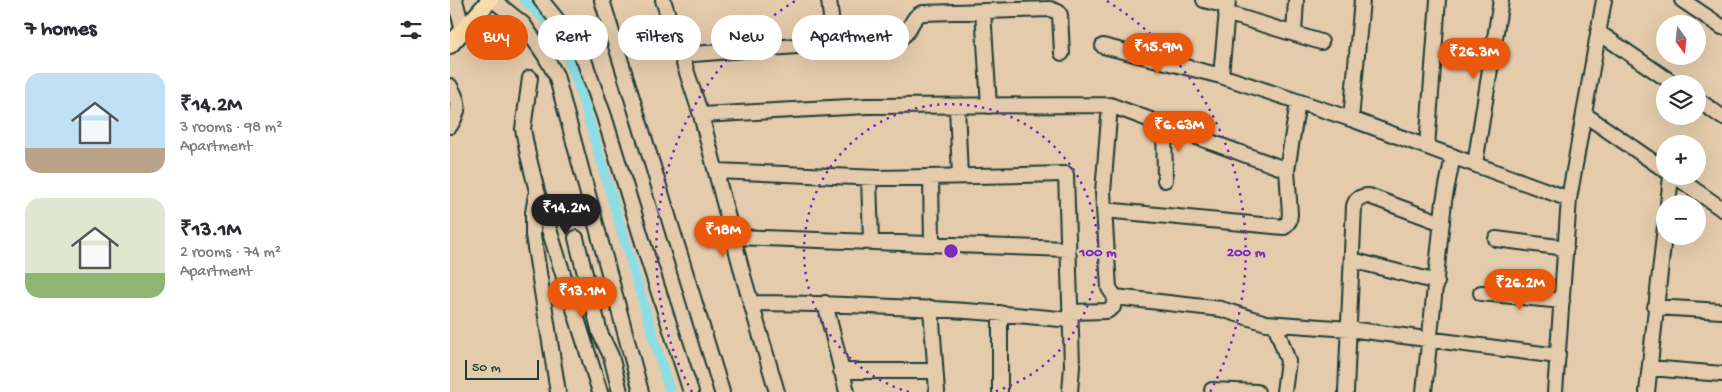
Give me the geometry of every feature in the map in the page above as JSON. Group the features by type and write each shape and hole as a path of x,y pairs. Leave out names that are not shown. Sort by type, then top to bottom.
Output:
{"main road":[{"path":"450,45 492,0"}],"street":[{"path":"455,0 463,31"},
{"path":"492,0 523,24 556,75 641,392"},
{"path":"541,0 574,41 587,67 691,392"},
{"path":"602,0 722,392"},
{"path":"663,0 668,15"},
{"path":"828,0 830,15"},
{"path":"1204,0 1227,6 1294,34 1321,42"},
{"path":"1294,34 1296,0"},
{"path":"1350,119 1362,0"},
{"path":"1427,147 1438,0"},
{"path":"1475,164 1501,0"},
{"path":"1555,392 1569,198 1604,0"},
{"path":"1682,0 1722,27"},
{"path":"1221,76 1227,6"},
{"path":"909,29 916,17 923,13 1054,10 1058,12 1060,19 1062,53"},
{"path":"983,11 989,106"},
{"path":"1598,32 1661,75"},
{"path":"701,53 792,46"},
{"path":"1102,46 1221,76 1350,119 1569,198"},
{"path":"683,60 701,115 751,303 777,392"},
{"path":"530,78 524,112 528,155 537,192 600,392"},
{"path":"450,86 458,103 458,114 450,126"},
{"path":"1104,210 1284,226 1288,224 1290,214 1287,170 1298,102"},
{"path":"701,115 867,106 1110,105 1287,170"},
{"path":"751,303 825,303 1070,316 1107,311 1113,307 1115,297 1110,288 1103,192 1110,105"},
{"path":"957,106 960,176"},
{"path":"1706,106 1722,117"},
{"path":"1584,114 1656,164"},
{"path":"1164,125 1165,180"},
{"path":"1424,392 1444,201 1453,156"},
{"path":"716,172 869,178 1066,174 1072,366 1070,392"},
{"path":"931,177 932,244"},
{"path":"869,178 871,242"},
{"path":"1686,185 1722,209"},
{"path":"537,192 533,213 533,235 558,392"},
{"path":"1346,392 1354,206 1358,198 1369,196 1442,223"},
{"path":"733,236 1068,249"},
{"path":"576,238 600,333 611,356 620,392"},
{"path":"1496,238 1566,248"},
{"path":"1647,392 1663,245"},
{"path":"1352,260 1437,282"},
{"path":"1481,293 1562,301"},
{"path":"1115,297 1222,309 1258,321 1276,324 1349,330 1558,356"},
{"path":"825,303 847,392"},
{"path":"1655,307 1722,311"},
{"path":"931,308 937,392"},
{"path":"1000,313 1000,392"},
{"path":"1276,324 1288,361 1284,392"},
{"path":"1650,368 1722,374"},
{"path":"841,371 935,371"},
{"path":"1212,390 1257,392"}],"waterway":[{"path":"524,0 544,18 561,42 578,84 670,392"}]}
